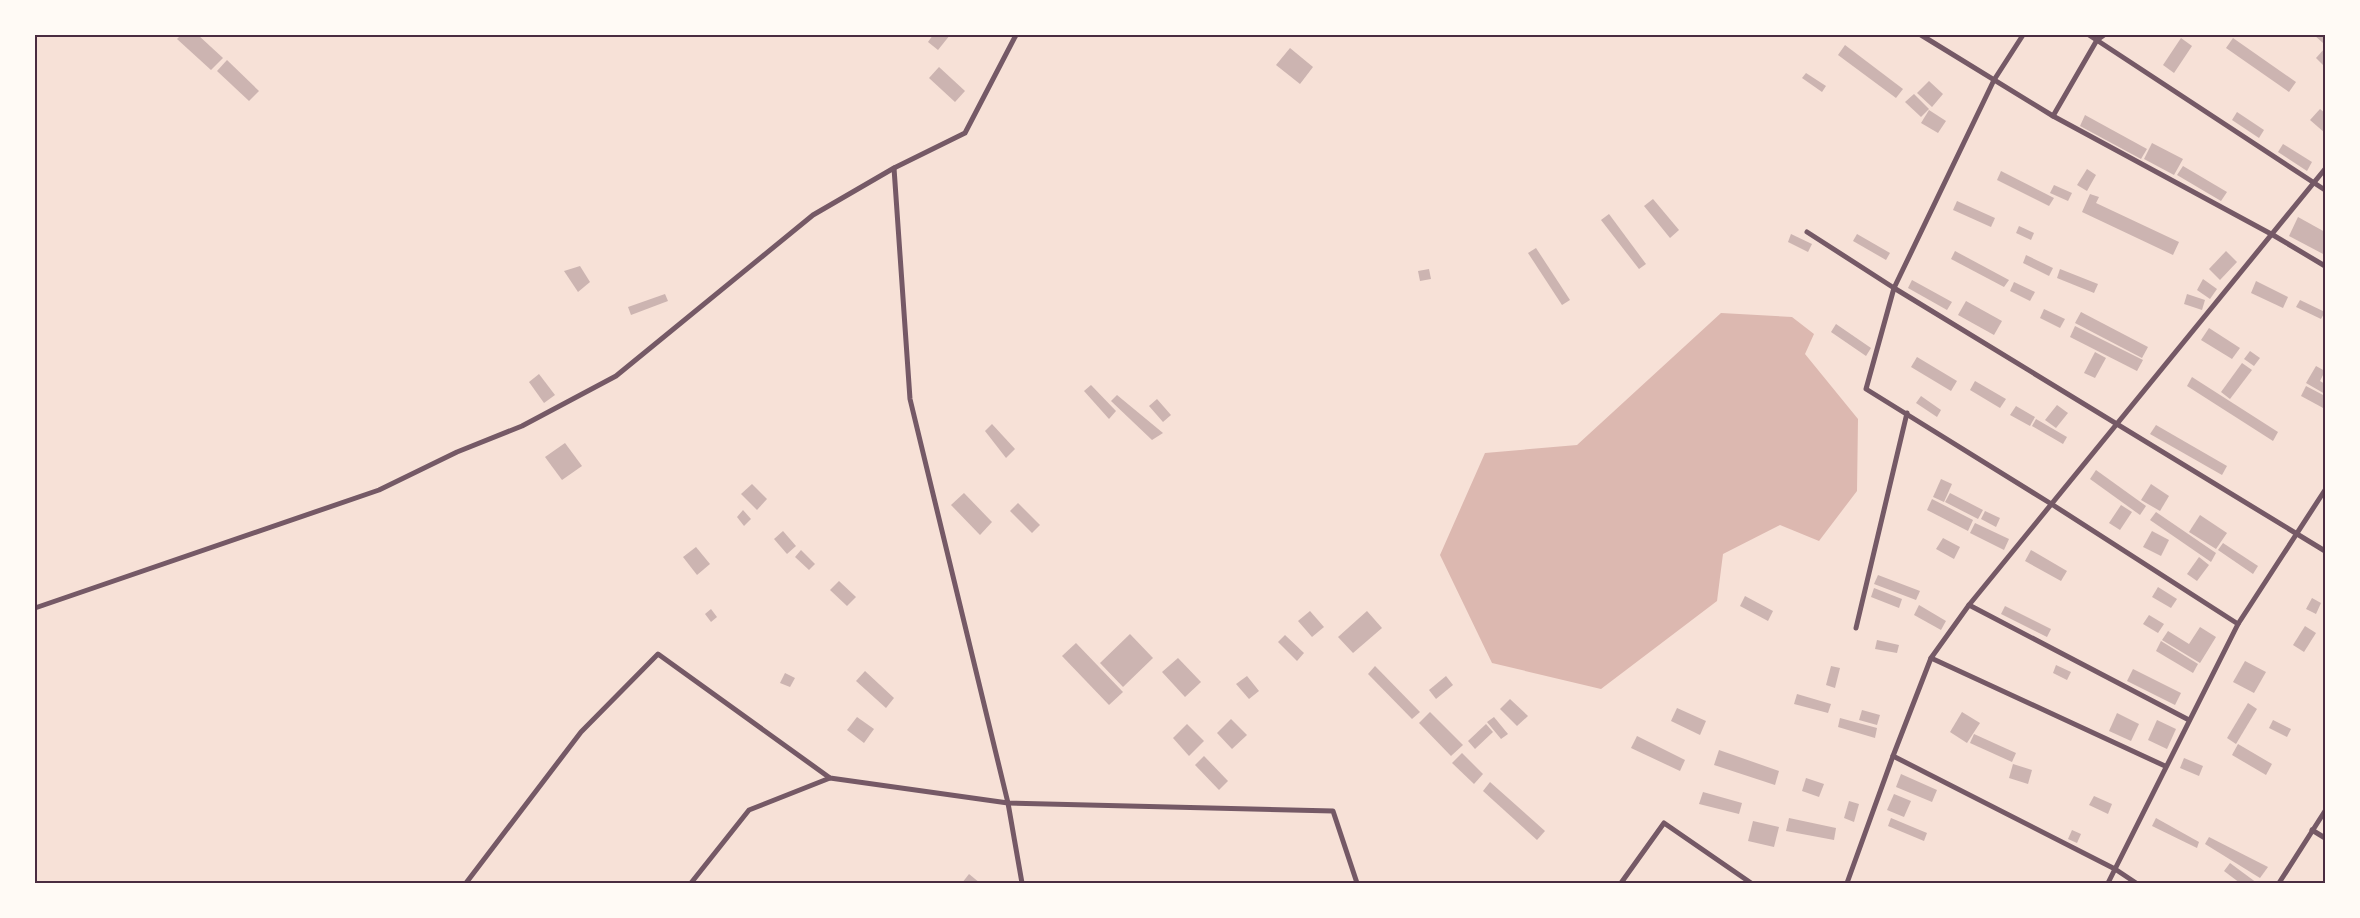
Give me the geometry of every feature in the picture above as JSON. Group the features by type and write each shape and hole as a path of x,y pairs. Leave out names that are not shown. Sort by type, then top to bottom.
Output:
{"street":[{"path":"35,608 379,490 457,452 522,426 616,376 813,215 894,168 965,133 1016,35"},
{"path":"1921,35 2053,116 2273,235 2325,266"},
{"path":"2023,35 1994,80 1894,288 1866,389 2053,505 2238,624"},
{"path":"2089,35 2325,190"},
{"path":"2053,116 2097,40 2104,35"},
{"path":"894,168 910,399 1008,803 1022,883"},
{"path":"1847,883 1893,756 1932,658 1969,605 2053,505 2325,169"},
{"path":"1807,232 1894,288 2325,551"},
{"path":"1856,628 1907,413"},
{"path":"2108,883 2165,766 2238,624 2325,490"},
{"path":"1969,605 2189,720"},
{"path":"466,883 581,732 658,654 830,778 1008,803 1333,811 1358,883"},
{"path":"1932,658 2165,766"},
{"path":"1893,756 2115,869 2136,883"},
{"path":"691,883 749,810 830,778"},
{"path":"2279,883 2325,811"},
{"path":"1621,883 1664,824 1751,883"},
{"path":"2312,830 2325,838"}],"shaded area":[{"path":"1721,313 1792,317 1814,334 1805,354 1858,419 1857,491 1819,541 1780,525 1723,554 1717,601 1601,689 1492,663 1440,555 1485,453 1577,445"}],"building":[{"path":"181,35 198,35 223,58 211,70 177,39"},
{"path":"933,35 950,35 938,50 928,42"},
{"path":"2314,35 2325,35 2325,40 2323,43"},
{"path":"2181,38 2192,46 2174,73 2163,65"},
{"path":"2233,38 2296,82 2289,92 2226,48"},
{"path":"1845,45 1903,89 1896,98 1838,55"},
{"path":"1290,48 1313,67 1300,84 1276,65"},
{"path":"2325,48 2325,67 2316,58"},
{"path":"227,60 259,91 249,101 217,71"},
{"path":"939,67 965,91 955,102 929,78"},
{"path":"1806,73 1826,86 1822,92 1802,78"},
{"path":"1929,81 1943,94 1932,107 1917,93"},
{"path":"1914,94 1929,109 1921,117 1905,102"},
{"path":"2320,109 2325,113 2325,133 2310,120"},
{"path":"1929,110 1946,121 1938,133 1921,123"},
{"path":"2237,112 2264,130 2259,138 2232,120"},
{"path":"2085,115 2147,149 2141,159 2080,126"},
{"path":"2152,143 2183,159 2174,175 2144,159"},
{"path":"2283,144 2312,162 2307,171 2278,152"},
{"path":"2183,166 2227,192 2221,201 2177,175"},
{"path":"2087,169 2096,175 2087,191 2077,185"},
{"path":"2001,171 2054,198 2049,206 1997,180"},
{"path":"2054,185 2072,193 2068,201 2050,193"},
{"path":"2090,194 2099,197 2096,203 2179,242 2173,255 2082,212"},
{"path":"1653,199 1679,230 1670,238 1644,206"},
{"path":"1957,201 1995,218 1991,227 1953,210"},
{"path":"1609,214 1646,264 1639,269 1601,220"},
{"path":"2298,217 2325,232 2325,255 2289,236"},
{"path":"2019,226 2034,233 2031,240 2016,233"},
{"path":"1791,234 1812,244 1808,252 1788,242"},
{"path":"1857,234 1890,253 1886,260 1853,241"},
{"path":"1536,248 1570,300 1562,305 1528,253"},
{"path":"1955,251 2009,280 2004,287 1951,259"},
{"path":"2226,251 2237,262 2220,280 2209,269"},
{"path":"2026,255 2053,268 2049,276 2023,263"},
{"path":"580,266 590,282 578,292 564,271"},
{"path":"1429,269 1431,279 1420,281 1418,271"},
{"path":"2060,269 2098,284 2094,293 2057,278"},
{"path":"2203,279 2217,289 2210,299 2197,290"},
{"path":"1912,280 1952,302 1947,310 1908,288"},
{"path":"2256,281 2288,297 2283,308 2251,293"},
{"path":"2014,282 2035,292 2030,301 2010,291"},
{"path":"665,294 668,301 631,315 628,307"},
{"path":"2187,294 2205,300 2202,310 2184,304"},
{"path":"2300,300 2325,312 2321,319 2296,307"},
{"path":"1966,301 2002,321 1994,335 1958,315"},
{"path":"2044,309 2065,319 2060,328 2040,318"},
{"path":"2081,312 2148,347 2142,358 2075,323"},
{"path":"1836,324 1871,348 1866,356 1831,332"},
{"path":"2075,326 2143,360 2137,371 2070,337"},
{"path":"2209,328 2240,348 2232,359 2201,340"},
{"path":"2250,351 2260,358 2254,366 2244,359"},
{"path":"2095,352 2106,358 2095,378 2084,373"},
{"path":"1917,357 1957,381 1951,391 1911,367"},
{"path":"2242,363 2252,370 2230,399 2221,392"},
{"path":"2316,366 2325,371 2320,381 2325,384 2325,394 2306,383"},
{"path":"539,374 555,395 544,403 529,382"},
{"path":"2192,377 2278,432 2273,441 2187,386"},
{"path":"1975,381 2006,399 2000,408 1970,390"},
{"path":"1091,385 1116,411 1109,419 1084,391"},
{"path":"2306,386 2325,396 2325,409 2301,396"},
{"path":"1117,395 1163,433 1152,440 1111,401"},
{"path":"1921,396 1941,410 1937,417 1916,403"},
{"path":"1157,399 1171,415 1163,422 1149,406"},
{"path":"2057,405 2068,413 2056,428 2045,420"},
{"path":"2016,406 2035,417 2030,426 2010,415"},
{"path":"2036,419 2067,437 2063,444 2032,426"},
{"path":"992,424 1015,449 1006,458 985,431"},
{"path":"2156,425 2227,466 2222,475 2150,434"},
{"path":"565,443 582,466 562,480 545,457"},
{"path":"2096,470 2146,506 2140,515 2090,479"},
{"path":"1941,479 1952,484 1944,502 1933,497"},
{"path":"752,484 767,499 757,510 741,494"},
{"path":"2151,484 2169,496 2160,511 2141,500"},
{"path":"964,493 992,522 980,535 951,505"},
{"path":"1950,493 1983,510 1978,519 1945,502"},
{"path":"1932,499 1973,520 1968,531 1927,510"},
{"path":"1018,503 1040,525 1032,533 1010,511"},
{"path":"2121,505 2132,512 2120,530 2109,523"},
{"path":"743,510 751,519 744,526 737,517"},
{"path":"1985,511 2000,518 1996,527 1981,519"},
{"path":"2156,512 2216,553 2211,562 2150,520"},
{"path":"2200,515 2227,533 2216,549 2189,532"},
{"path":"1975,523 2009,539 2004,550 1970,533"},
{"path":"783,531 796,546 787,554 774,539"},
{"path":"2152,531 2169,540 2161,556 2143,547"},
{"path":"1943,538 1960,547 1954,559 1936,549"},
{"path":"2223,543 2258,566 2253,574 2218,550"},
{"path":"696,547 710,564 697,575 683,557"},
{"path":"801,550 815,564 809,570 795,557"},
{"path":"2031,550 2067,571 2061,581 2025,561"},
{"path":"2199,557 2209,565 2197,581 2187,574"},
{"path":"1878,575 1920,591 1916,600 1874,584"},
{"path":"839,581 856,597 847,606 830,590"},
{"path":"2158,587 2177,599 2171,608 2152,597"},
{"path":"1874,588 1902,599 1899,608 1871,597"},
{"path":"1745,596 1773,611 1768,621 1740,606"},
{"path":"2312,598 2321,603 2316,614 2306,609"},
{"path":"1919,605 1946,621 1941,630 1914,615"},
{"path":"2005,606 2051,629 2047,637 2001,614"},
{"path":"711,609 717,617 711,622 705,614"},
{"path":"1310,611 1324,627 1312,637 1298,621"},
{"path":"1367,611 1382,628 1353,653 1338,637"},
{"path":"2149,615 2164,624 2158,633 2143,624"},
{"path":"2305,626 2316,633 2304,652 2293,645"},
{"path":"2200,627 2216,637 2200,663 2162,640 2168,631 2189,644"},
{"path":"1130,634 1153,658 1123,687 1100,663"},
{"path":"1285,635 1304,653 1297,661 1278,642"},
{"path":"1877,640 1899,645 1897,653 1875,649"},
{"path":"2161,641 2198,664 2193,673 2156,651"},
{"path":"1076,643 1123,692 1109,705 1062,656"},
{"path":"1178,658 1201,682 1185,697 1162,672"},
{"path":"2245,661 2266,672 2254,693 2233,682"},
{"path":"2056,665 2071,672 2067,680 2053,673"},
{"path":"1375,666 1420,712 1412,719 1368,674"},
{"path":"1831,666 1840,668 1835,688 1826,685"},
{"path":"2133,669 2181,693 2175,705 2127,681"},
{"path":"865,671 894,698 886,708 856,681"},
{"path":"785,673 795,678 790,687 780,683"},
{"path":"1247,676 1259,691 1249,699 1236,684"},
{"path":"1446,676 1453,685 1436,699 1429,690"},
{"path":"1797,694 1831,704 1828,713 1794,704"},
{"path":"1510,699 1528,716 1517,726 1500,709"},
{"path":"2248,703 2257,709 2236,744 2227,738"},
{"path":"1677,708 1706,721 1700,735 1671,721"},
{"path":"1862,710 1880,715 1877,725 1859,720"},
{"path":"1430,712 1463,745 1451,756 1419,723"},
{"path":"1962,712 1980,723 1967,743 1950,732"},
{"path":"2117,713 2139,724 2131,741 2109,731"},
{"path":"857,717 874,729 864,743 847,730"},
{"path":"1494,717 1508,734 1501,739 1487,722"},
{"path":"1840,718 1877,728 1875,738 1838,727"},
{"path":"1231,719 1247,735 1232,749 1217,733"},
{"path":"2157,720 2176,729 2167,749 2148,740"},
{"path":"2273,720 2291,729 2287,737 2269,728"},
{"path":"1187,724 1204,741 1189,756 1173,738"},
{"path":"1486,724 1493,732 1475,749 1468,741"},
{"path":"1974,734 2016,753 2012,762 1970,743"},
{"path":"1637,736 1685,760 1680,771 1631,748"},
{"path":"2238,744 2272,764 2266,775 2232,755"},
{"path":"1719,750 1779,771 1775,785 1714,765"},
{"path":"1462,753 1483,774 1474,784 1452,763"},
{"path":"1204,756 1228,781 1219,790 1195,765"},
{"path":"2184,758 2203,766 2199,776 2180,768"},
{"path":"2013,764 2032,770 2028,784 2009,778"},
{"path":"1901,774 1937,790 1932,802 1896,787"},
{"path":"1806,778 1824,784 1819,797 1802,791"},
{"path":"1490,782 1545,831 1537,840 1483,791"},
{"path":"1703,792 1742,803 1739,814 1699,804"},
{"path":"1894,794 1911,801 1904,817 1887,810"},
{"path":"2094,796 2112,804 2108,814 2089,805"},
{"path":"1849,801 1859,804 1854,822 1844,818"},
{"path":"1789,818 1836,828 1834,840 1786,831"},
{"path":"1891,818 1927,833 1924,841 1888,826"},
{"path":"2156,818 2199,842 2197,848 2152,826"},
{"path":"1753,821 1779,827 1774,847 1748,841"},
{"path":"2072,830 2081,834 2077,843 2068,839"},
{"path":"2209,837 2268,867 2260,878 2205,844"},
{"path":"2230,863 2257,883 2240,883 2224,871"},
{"path":"969,874 980,883 962,883"}]}
